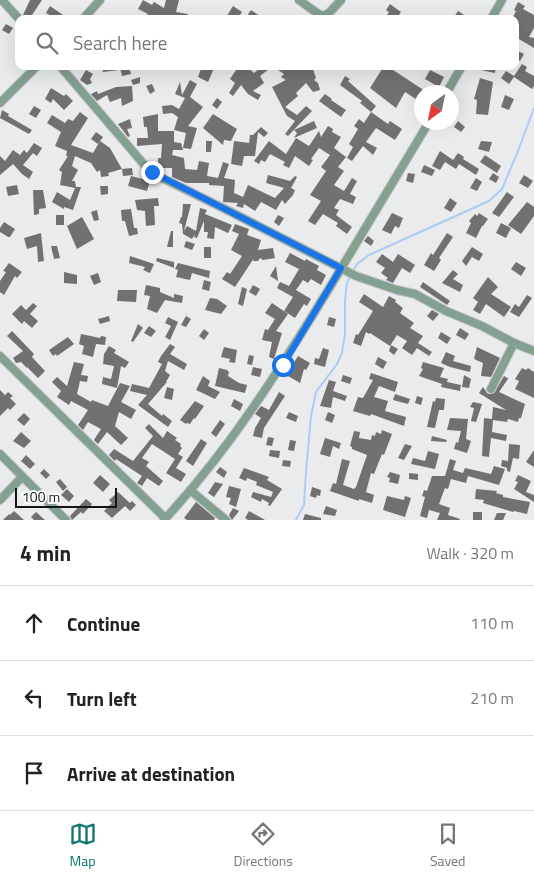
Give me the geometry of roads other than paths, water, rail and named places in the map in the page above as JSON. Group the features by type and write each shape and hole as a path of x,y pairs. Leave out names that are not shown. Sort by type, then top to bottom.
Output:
{"street":[{"path":"2,0 15,15"},
{"path":"87,15 100,0"},
{"path":"299,0 321,15"},
{"path":"325,15 341,0"},
{"path":"493,15 502,0"},
{"path":"0,103 33,70"},
{"path":"63,70 103,118 152,172 356,276 390,288 415,294 446,311 534,351"},
{"path":"450,85 460,70"},
{"path":"0,356 165,519 210,467 251,413 286,361 343,269 423,130"},
{"path":"491,389 514,343"},
{"path":"0,454 66,520"},
{"path":"0,500 22,477"},
{"path":"190,490 226,520"}],"waterway":[{"path":"352,273 357,264 369,255 489,201 502,189 534,108"},
{"path":"296,520 304,505 311,416 316,392 337,364 342,353 345,334 345,300 347,282 350,277"}]}
